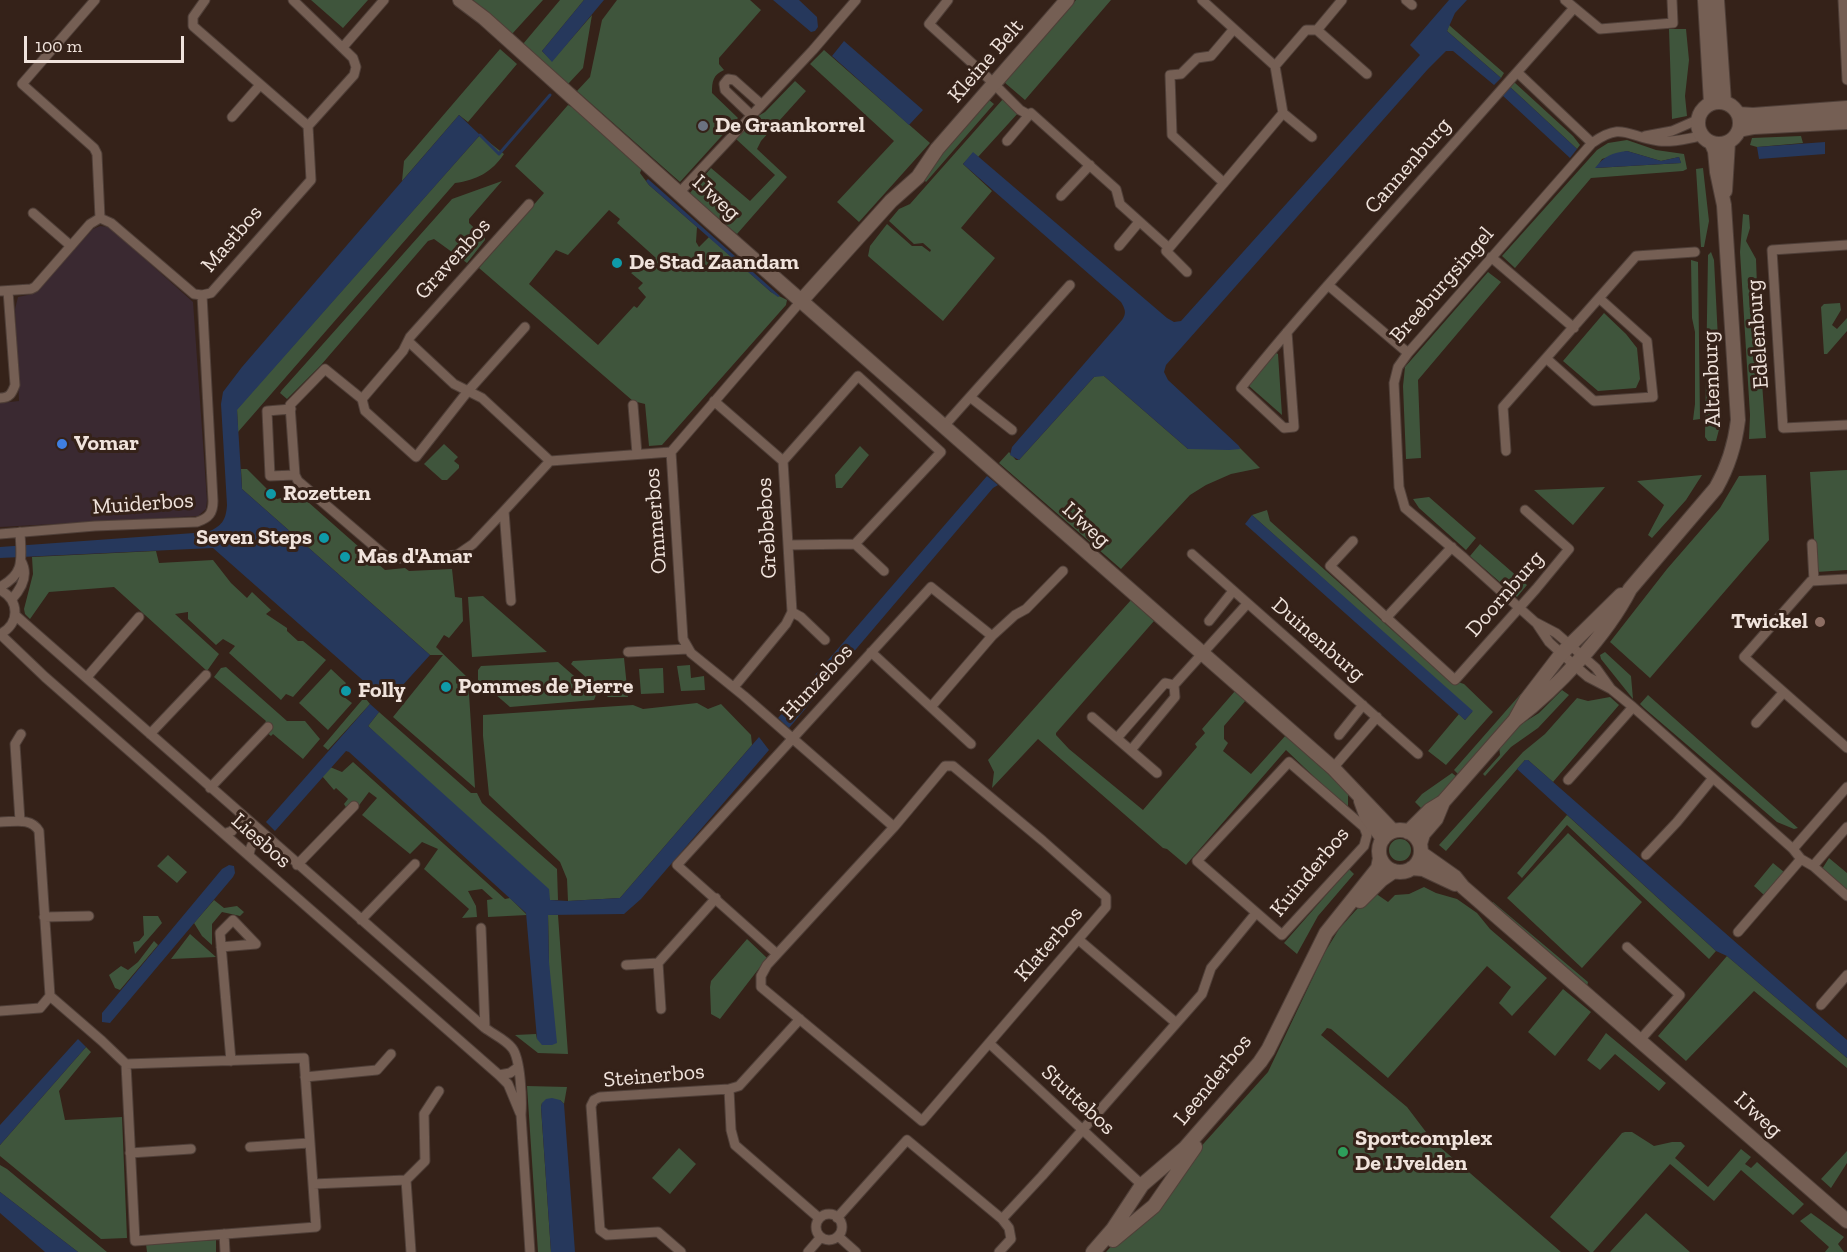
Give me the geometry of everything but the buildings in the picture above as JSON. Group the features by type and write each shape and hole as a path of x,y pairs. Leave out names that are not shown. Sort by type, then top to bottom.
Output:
{"main road":[{"name":"IJweg","path":"460,0 484,18 801,301 1333,768 1361,799 1366,814 1388,835"},
{"name":"Kleine Belt","path":"801,301 891,201 911,171 937,149 1067,0"},
{"path":"1705,0 1711,83 1717,103"},
{"path":"1717,0 1717,103"},
{"path":"1717,103 1730,105 1738,114 1739,130 1735,137 1721,144 1707,140 1697,120 1701,110 1717,103"},
{"path":"1738,114 1753,115 1847,108"},
{"path":"1739,130 1754,127 1847,122"},
{"name":"Altenburg","path":"1707,140 1715,151 1724,205"},
{"name":"Altenburg","path":"1408,832 1430,810 1443,802 1515,720 1533,706 1578,661 1623,603 1630,589 1716,488 1724,474 1731,456 1738,420 1724,205 1728,142"},
{"name":"Altenburg","path":"1515,720 1526,700 1566,649 1616,598 1630,589"},
{"name":"Altenburg","path":"1420,848 1423,834 1436,819 1443,802"},
{"path":"1408,832 1417,837 1420,848 1416,865 1400,872 1394,871 1387,867 1380,858 1380,850 1388,835 1408,832"},
{"name":"IJweg","path":"1420,848 1847,1221"},
{"name":"Leenderbos","path":"1093,1252 1113,1229 1142,1185 1185,1148 1260,1062 1326,933 1378,868 1380,858"},
{"name":"IJweg","path":"1412,868 1422,869 1447,882 1463,886"},
{"name":"Leenderbos","path":"1101,1252 1118,1234 1146,1212 1166,1190 1189,1154 1267,1061 1337,927 1381,880 1394,871"},
{"path":"1154,1173 1160,1173 1164,1177 1166,1190"},
{"path":"1130,1203 1136,1211 1146,1212"}],"street":[{"path":"0,398 6,398 12,394 15,385 4,291 31,289 35,286 90,224 100,218 97,154 94,148 22,84 95,0"},
{"path":"205,0 193,16 193,26 308,126 354,75 356,67 353,58 343,47 293,0"},
{"path":"343,47 384,0"},
{"path":"679,193 813,50 856,0"},
{"path":"948,0 929,24 1020,110 1029,115"},
{"path":"1202,0 1275,66 1283,113 1312,137"},
{"path":"1317,30 1342,0"},
{"path":"1565,0 1600,29 1673,23 1672,0"},
{"path":"1843,0 1847,80"},
{"name":"Cannenburg","path":"1287,332 1294,427 1284,428 1241,388 1287,332 1328,285 1574,8"},
{"path":"1224,183 1172,135 1170,75 1181,74 1197,58 1211,57 1233,30"},
{"path":"1275,66 1306,30 1317,30 1367,74"},
{"path":"1517,72 1592,142"},
{"path":"750,116 725,90 724,84 728,79 734,80 761,104"},
{"path":"232,117 260,85"},
{"path":"1007,141 1031,112 1116,189 1120,204 1169,248"},
{"path":"1187,272 1166,251 1283,113"},
{"name":"Breeburgsingel","path":"1643,137 1672,131 1697,120"},
{"name":"Mastbos","path":"100,218 111,223 194,294 210,293 311,180 308,126"},
{"name":"Breeburgsingel","path":"1707,140 1659,141 1613,131 1592,142 1408,353 1398,367 1394,383 1401,497 1405,508 1535,622 1557,633 1566,649 1588,676 1611,689 1633,707 1793,849 1801,859"},
{"path":"1061,196 1090,165"},
{"name":"Gravenbos","path":"362,399 403,351 410,337 529,204"},
{"path":"33,213 71,246"},
{"path":"1119,246 1138,222"},
{"name":"Edelenburg","path":"1847,245 1772,250 1783,428 1847,425"},
{"path":"1506,451 1503,407 1636,256 1695,252"},
{"path":"1491,257 1574,328"},
{"path":"944,426 1070,285"},
{"path":"1328,285 1408,353"},
{"name":"Muiderbos","path":"0,534 20,537 95,526 197,522 206,519 211,514 213,501 202,295"},
{"path":"1547,359 1594,401 1653,397 1647,341 1599,298"},
{"name":"Ommerbos","path":"688,649 683,639 671,452 801,301"},
{"path":"295,475 270,476 267,411 291,407 325,369 362,399 365,411 416,457 468,391 525,327"},
{"path":"408,342 454,384 482,398 550,461"},
{"path":"783,461 858,376 941,452 855,544"},
{"path":"970,397 1012,430"},
{"name":"Grebbebos","path":"714,401 783,461 792,612"},
{"path":"633,405 637,454"},
{"path":"291,407 295,475 298,481 388,558 412,559 457,555 473,544 550,461 671,452"},
{"name":"Doornburg","path":"1386,618 1455,680 1569,549 1526,510"},
{"path":"504,511 511,602"},
{"path":"0,634 10,628 15,615 12,599 0,588 16,574 21,561 20,537"},
{"path":"1353,541 1330,566 1386,618 1452,547"},
{"path":"788,545 855,544 884,571"},
{"path":"1812,544 1814,581"},
{"name":"Duinenburg","path":"1192,554 1418,753"},
{"path":"12,599 22,587 24,566 21,561"},
{"path":"931,707 992,636 1015,615 1026,609 1063,571"},
{"path":"1847,579 1811,581 1744,657 1847,748"},
{"name":"Hunzebos","path":"792,738 931,587 992,636"},
{"path":"1209,621 1233,591"},
{"name":"Duinenburg","path":"1201,654 1247,604"},
{"path":"734,687 786,624 792,612 801,617 825,640"},
{"name":"Liesbos","path":"15,615 297,865 485,1028 512,1048 518,1068 522,1099 521,1115 530,1252"},
{"path":"87,677 139,617"},
{"name":"Liesbos","path":"0,634 45,677 499,1075 508,1084 521,1115"},
{"path":"628,652 688,649 894,827"},
{"name":"Hunzebos","path":"871,652 971,744"},
{"path":"1131,750 1175,697 1174,685 1201,654"},
{"path":"150,734 206,675"},
{"path":"1117,738 1165,683 1174,685"},
{"path":"1756,723 1783,693"},
{"name":"Duinenburg","path":"1339,735 1363,705"},
{"path":"1568,780 1633,707"},
{"path":"1092,717 1157,773"},
{"path":"1333,768 1377,717"},
{"path":"210,788 268,727"},
{"path":"20,821 15,744 21,734"},
{"path":"777,954 677,865 792,738"},
{"name":"Kuinderbos","path":"1289,762 1364,827 1367,835 1364,846 1282,935 1256,913 1197,861 1289,762"},
{"name":"Klaterbos","path":"945,766 953,766 1106,897 1106,907 1079,940 922,1120 761,987 761,976 767,965 894,827 945,766"},
{"path":"1646,855 1713,778"},
{"path":"1793,849 1847,787"},
{"name":"Liesbos","path":"297,865 354,806"},
{"path":"224,834 232,831 243,816"},
{"path":"0,822 30,822 39,831 50,996 40,1008 0,1011"},
{"path":"1813,866 1847,827"},
{"path":"249,856 250,847 264,834"},
{"path":"1738,932 1801,859 1813,866 1847,896"},
{"path":"361,920 415,864"},
{"path":"626,965 658,963 716,898"},
{"name":"Kuinderbos","path":"1081,1130 1202,994 1211,968 1256,913"},
{"path":"44,917 89,916"},
{"path":"481,928 485,1028"},
{"path":"1079,940 1175,1022"},
{"path":"1627,946 1680,995 1640,1040"},
{"path":"221,947 231,1061"},
{"path":"658,963 662,1009"},
{"path":"1821,1005 1847,975"},
{"path":"50,996 126,1064 135,1240 316,1227 304,1058 126,1064"},
{"name":"Steinerbos","path":"681,1252 657,1232 607,1235 600,1230 591,1106 594,1100 729,1089 739,1086 800,1019"},
{"name":"Stuttebos","path":"989,1043 1142,1185"},
{"path":"305,1077 377,1070 391,1054"},
{"path":"499,1075 510,1073 518,1068"},
{"path":"729,1089 731,1130 735,1145 819,1218"},
{"path":"313,1184 406,1180 425,1161 424,1114 439,1091"},
{"path":"1002,1219 1081,1130"},
{"path":"837,1218 907,1140 1002,1219 1011,1233 1011,1239 999,1252"},
{"path":"250,1147 309,1143"},
{"path":"130,1153 191,1149"},
{"path":"406,1180 411,1252"},
{"path":"830,1214 837,1218 841,1225 838,1236 828,1240 821,1237 816,1226 819,1218 830,1214"},
{"path":"224,1234 225,1252"},
{"path":"838,1236 856,1252"},
{"path":"808,1252 821,1237"}],"shaded area":[{"path":"100,226 109,227 193,302 206,509 198,516 0,527 0,403 19,401 15,309 18,297 32,294 93,229"}],"green space":[{"path":"311,0 368,0 343,28"},
{"path":"473,0 543,0 512,34"},
{"path":"560,0 584,0 542,51 552,61 592,15 583,68 568,84 523,44"},
{"path":"617,0 750,0 761,10 719,58 719,64 724,70 715,76 713,82 712,93 738,118 680,182 577,91 590,77 602,20"},
{"path":"1076,0 1111,0 1025,100 1004,82"},
{"path":"1449,25 1504,73 1501,78 1447,31"},
{"path":"1669,29 1686,29 1689,60 1685,96 1687,116 1672,119"},
{"path":"500,49 517,64 468,122 459,115 402,181 404,161"},
{"path":"824,50 930,143 859,222 837,202 894,141 810,64"},
{"path":"795,81 806,91 761,141 757,149 787,177 737,234 691,197 690,193 711,168 750,201 775,175 736,139 748,122 765,112"},
{"path":"1514,82 1573,136 1580,145 1577,149 1509,86"},
{"path":"988,99 994,104 926,182 922,178"},
{"path":"1003,99 1019,112 978,157 973,153 963,164 992,191 961,228 995,258 943,321 868,256 870,246 887,224 912,246 922,246 930,252 931,250 923,243 914,244 889,221 899,209 910,204"},
{"path":"568,105 578,110 642,168 640,173 649,185 697,227 696,242 699,247 709,237 771,292 787,300 786,305 662,445 649,446 645,404 633,401 479,268 544,193 515,166","holes":["609,210 620,219 617,223 656,258 631,273 643,283 638,288 646,297 637,308 634,306 598,345 529,284 556,250 568,255"]},
{"path":"480,135 504,154 483,174 455,183 238,432 237,409"},
{"path":"1801,136 1803,143 1757,147 1750,145 1752,138"},
{"path":"1627,140 1656,150 1684,154 1687,169 1591,178 1515,268 1502,256 1597,150 1608,143","holes":["1627,151 1661,161 1679,157 1681,163 1596,168 1602,159"]},
{"path":"1703,168 1709,221 1704,247 1701,247 1696,169"},
{"path":"502,181 469,219 469,223 485,240 467,263 434,239 428,241 321,365 287,399 280,393 452,199"},
{"path":"1743,214 1749,215 1750,228 1746,241 1756,259 1766,438 1749,439 1750,415 1740,252"},
{"path":"1711,252 1714,260 1722,418 1716,441 1708,441 1705,437 1708,255"},
{"path":"1691,260 1698,262 1700,419 1693,420 1695,332 1692,318"},
{"path":"1488,272 1501,282 1418,380 1421,458 1406,459 1403,386 1405,367"},
{"path":"1840,303 1841,310 1832,325 1837,329 1847,318 1847,331 1827,354 1824,354 1821,307 1824,304"},
{"path":"1604,313 1637,348 1640,379 1636,388 1598,391 1563,361"},
{"path":"1276,353 1278,354 1282,415 1249,386"},
{"path":"1104,376 1188,449 1239,449 1239,447 1260,468 1231,474 1190,495 1121,569 999,463 1009,452 1016,460 1019,460 1094,377"},
{"path":"444,444 458,457 454,461 459,465 459,468 447,480 442,480 424,464"},
{"path":"860,446 869,455 842,488 836,488 835,475"},
{"path":"241,469 247,469 277,499 299,494 385,570 452,569 455,597 462,598 463,621 449,638 444,635 436,647 468,678 475,788 393,717 443,655 430,655 242,489"},
{"path":"1847,470 1847,570 1816,572 1810,472"},
{"path":"1702,475 1686,500 1652,538 1648,535 1664,505 1637,481"},
{"path":"1766,475 1769,540 1650,678 1610,642 1667,569 1720,508 1739,476"},
{"path":"1605,487 1573,525 1534,490"},
{"path":"1429,497 1476,538 1466,550 1419,508 1413,499"},
{"path":"1267,510 1270,521 1446,678 1464,684 1493,712 1446,765 1428,751 1459,714 1465,720 1472,712 1252,515"},
{"path":"1480,544 1527,585 1517,597 1470,556"},
{"path":"156,551 159,563 213,560 231,583 247,598 252,592 271,610 266,614 287,628 287,631 298,641 303,641 326,660 293,697 286,694 281,700 229,653 235,646 223,639 216,645 188,619 188,612 175,614 219,654 207,671 114,587 49,592 30,619 25,614 24,609 33,574 32,557"},
{"path":"483,596 547,652 472,657 468,597"},
{"path":"1131,600 1154,621 1056,733 1069,749 1143,810 1197,747 1195,744 1205,733 1202,729 1235,691 1246,700 1224,726 1224,739 1228,743 1223,751 1251,774 1286,735 1348,792 1348,809 1286,750 1186,865 1163,848 1038,739 992,788 994,772 988,760"},
{"path":"1605,652 1631,676 1633,699 1601,659 1600,655"},
{"path":"624,658 628,697 608,697 571,664 573,661"},
{"path":"558,662 596,695 594,700 510,707 495,694 498,691 493,692 478,680 478,670 481,666"},
{"path":"690,665 691,678 704,676 705,690 681,691 677,666"},
{"path":"226,667 287,721 305,721 320,739 303,759 273,734 271,736 261,728 266,721 214,677 221,668"},
{"path":"663,668 664,693 641,694 639,669"},
{"path":"331,669 346,683 344,686 349,691 344,697 352,703 328,730 299,703"},
{"path":"1540,672 1507,721 1459,775 1454,770"},
{"path":"1562,690 1569,695 1538,728 1511,747 1485,776 1483,774 1500,755 1499,746 1515,728 1539,713"},
{"path":"1648,695 1798,828 1794,829 1777,822 1644,708 1640,704"},
{"path":"1610,697 1619,705 1553,782 1528,760 1525,760 1446,851 1439,845 1523,752 1545,734 1577,698 1588,701"},
{"path":"366,699 370,704 328,750 323,746 362,700"},
{"path":"697,703 708,709 721,704 751,735 752,745 620,898 568,901 567,879 560,862 489,795 483,715 633,705 643,709"},
{"path":"379,712 471,793 477,793 482,803 557,869 558,900 550,900 368,726"},
{"path":"353,762 505,899 510,898 527,915 488,917 487,900 493,899 482,889 468,891 476,906 477,917 462,918 469,909 424,869 438,849 422,842 410,854 362,815 377,798 369,792 357,808 347,809 344,804 348,799 336,788 334,790 322,776 330,767 342,772"},
{"path":"1452,773 1457,777 1424,811 1415,802 1422,794"},
{"path":"1567,815 1716,951 1709,959 1567,825 1522,878 1517,873"},
{"path":"1568,833 1642,902 1582,968 1507,898"},
{"path":"1400,839 1408,842 1411,850 1408,858 1400,861 1392,858 1389,850 1392,842"},
{"path":"168,855 187,872 177,883 157,866"},
{"path":"1829,858 1847,873 1847,890 1822,869"},
{"path":"1773,863 1784,872 1764,895 1754,886"},
{"path":"1349,869 1354,874 1318,916 1297,954 1284,943"},
{"path":"1424,887 1457,899 1477,913 1490,929 1547,978 1512,1016 1499,1003 1511,987 1487,966 1388,1078 1331,1029 1327,1028 1321,1035 1407,1107 1426,1132 1425,1134 1561,1252 1106,1252 1268,1072 1325,952 1339,929 1375,893 1388,902 1395,895 1409,894"},
{"path":"214,900 224,908 237,906 244,912 240,916 222,912 212,924 212,945 202,936 194,923"},
{"path":"1493,902 1588,982 1586,991 1489,906"},
{"path":"548,915 558,915 568,1054 538,1053 515,1035 536,1034 537,1039 549,962"},
{"path":"143,916 158,916 162,923 135,954 133,942 139,941 144,935"},
{"path":"190,934 216,957 171,959"},
{"path":"747,939 767,958 720,1019 711,1014 711,981"},
{"path":"154,941 158,945 120,990 115,988 109,975 121,966 128,970 138,962"},
{"path":"1727,956 1847,1058 1847,1068 1754,991 1686,1061 1658,1036"},
{"path":"1563,989 1591,1012 1555,1056 1528,1032"},
{"path":"1606,1033 1666,1083 1659,1091 1615,1054 1600,1070 1587,1060"},
{"path":"86,1047 91,1052 59,1091 65,1120 122,1117 127,1238 101,1239 0,1156 0,1145"},
{"path":"527,1086 567,1087 564,1104 560,1100 542,1103 541,1107 551,1252 538,1252"},
{"path":"1625,1132 1632,1132 1654,1146 1681,1142 1685,1146 1675,1158 1708,1187 1741,1149 1751,1157 1745,1164 1751,1168 1757,1162 1804,1204 1793,1215 1741,1170 1714,1201 1670,1164 1593,1252 1590,1252 1550,1217"},
{"path":"679,1148 696,1164 670,1194 652,1178"},
{"path":"1847,1151 1847,1163 1831,1188 1821,1179"},
{"path":"0,1165 107,1252 78,1252 0,1192"},
{"path":"1646,1213 1690,1252 1610,1252"},
{"path":"1811,1213 1844,1237 1838,1244 1844,1252 1825,1252 1829,1247 1800,1221"},
{"path":"216,1240 216,1252 147,1252 146,1244"}],"water":[{"path":"584,0 604,0 552,62 542,51"},
{"path":"773,0 799,0 817,17 818,27 811,32"},
{"path":"1449,0 1467,0 1455,13 1447,31 1501,78 1494,85 1453,51 1446,51 1166,365 1164,372 1168,380 1240,449 1188,449 1104,376 1094,377 1019,460 1010,455 1012,447 1122,320 1125,311 1121,302 963,164 973,152 1167,318 1174,322 1181,321 1420,55 1410,45"},
{"path":"844,41 923,110 909,125 832,56"},
{"path":"1509,86 1577,149 1570,158 1502,95"},
{"path":"459,115 480,135 237,410 242,489 430,655 392,697 384,699 213,548 0,558 0,547 208,532 220,525 226,515 227,505 221,404 223,392"},
{"path":"1825,142 1825,154 1759,159 1757,147"},
{"path":"1627,151 1661,161 1679,157 1681,163 1595,168 1609,156"},
{"path":"648,179 780,296 771,292 649,185 646,181"},
{"path":"987,476 998,485 993,488 789,728 778,718"},
{"path":"1252,515 1473,711 1465,720 1245,524"},
{"path":"370,704 379,712 368,726 549,889 550,900 620,898 759,737 769,750 641,899 624,914 548,915 549,962 557,1043 542,1045 537,1039 526,913 349,752 346,751 275,831 266,822"},
{"path":"1525,760 1528,760 1847,1040 1847,1058 1727,956 1716,951 1517,769"},
{"path":"229,865 234,866 233,877 110,1023 102,1022 102,1013 222,869"},
{"path":"78,1039 86,1047 0,1145 0,1125"},
{"path":"552,1098 564,1104 575,1252 551,1252 541,1107 546,1099"},
{"path":"0,1192 78,1252 45,1252 0,1213"}],"waterway":[{"path":"480,135 499,154 550,95"}],"place":[{"name":"De Graankorrel","path":"703,126"},
{"name":"De Stad Zaandam","path":"617,263"},
{"name":"Vomar","path":"62,444"},
{"name":"Rozetten","path":"271,494"},
{"name":"Seven Steps","path":"324,538"},
{"name":"Mas d'Amar","path":"345,557"},
{"name":"Twickel","path":"1820,622"},
{"name":"Pommes de Pierre","path":"446,687"},
{"name":"Folly","path":"346,691"},
{"name":"Sportcomplex De IJvelden","path":"1343,1152"}]}
